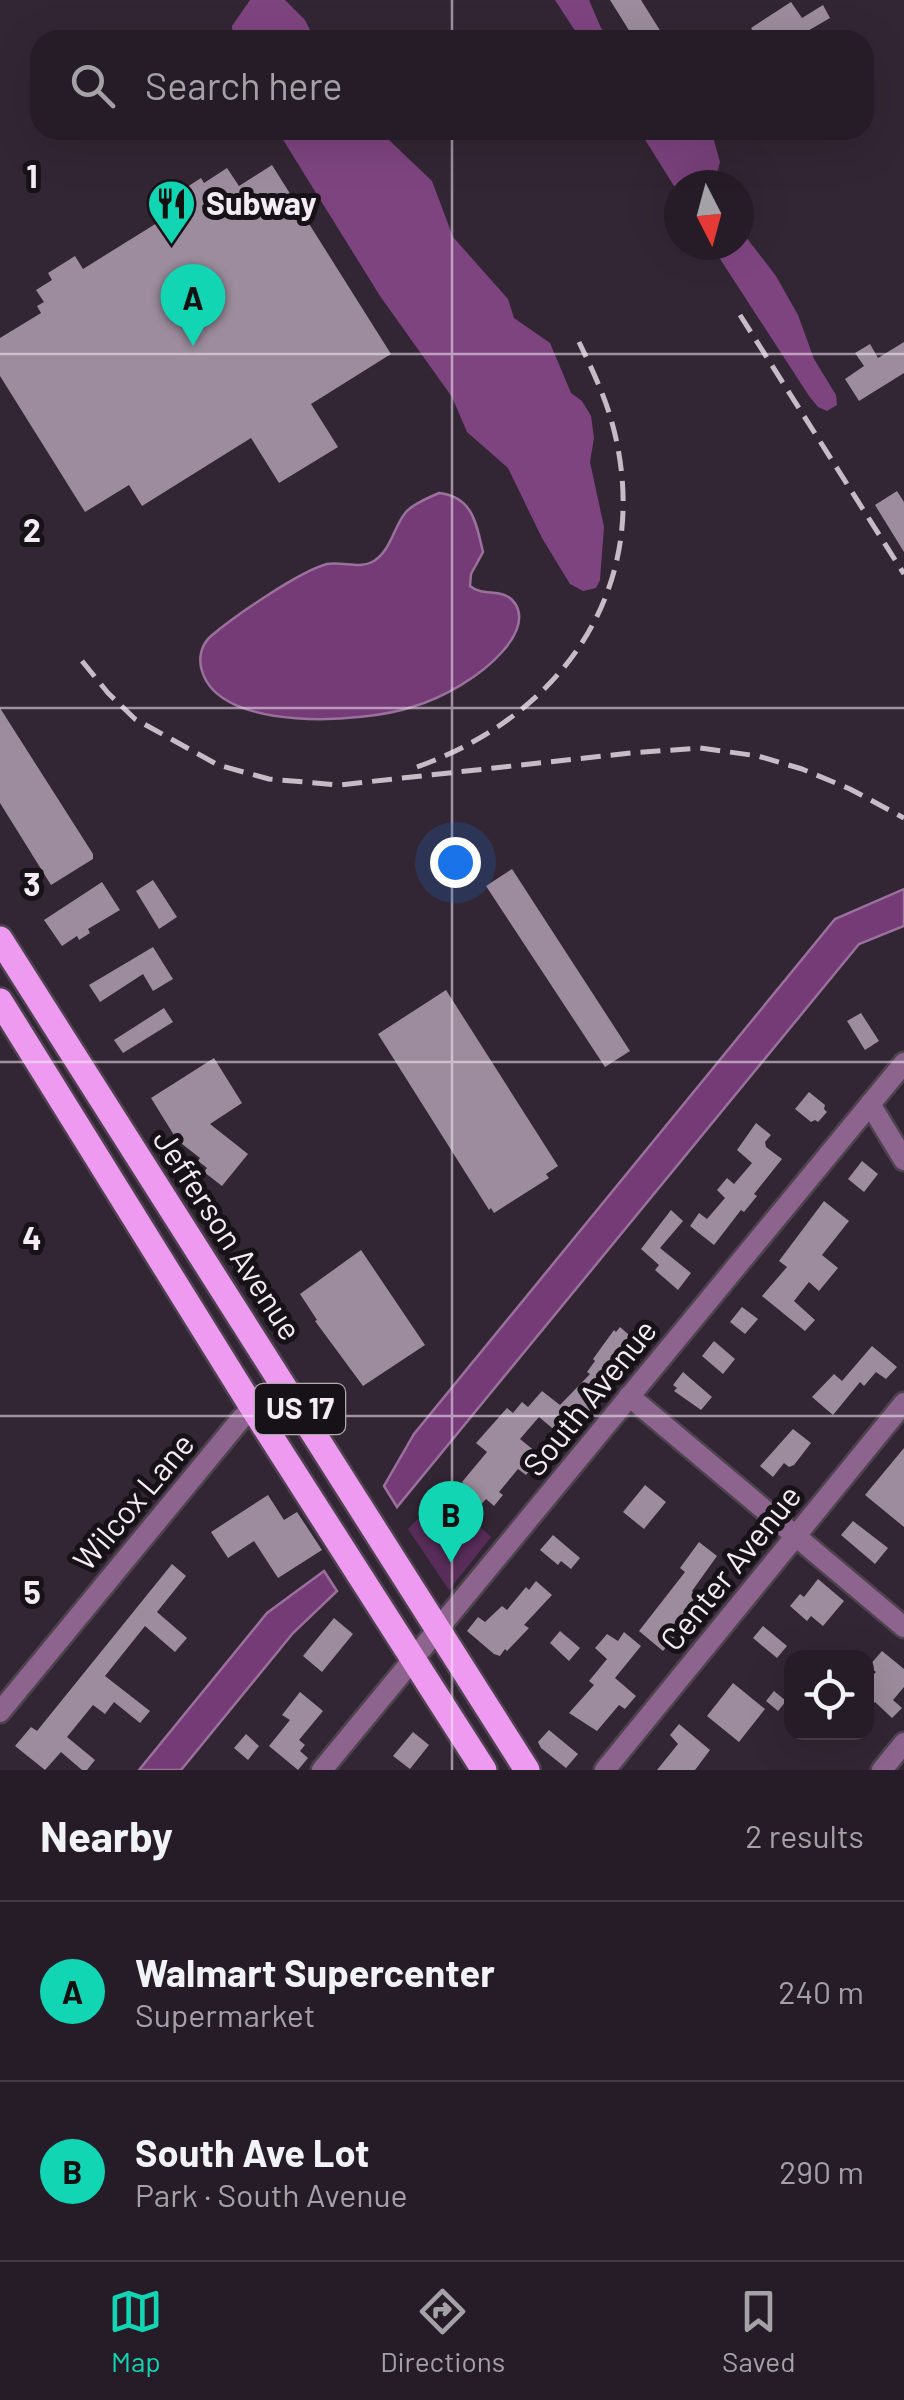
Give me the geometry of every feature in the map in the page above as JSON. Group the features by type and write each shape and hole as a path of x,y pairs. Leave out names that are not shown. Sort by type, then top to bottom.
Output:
{"main road":[{"name":"Jefferson Avenue","path":"0,939 528,1770"},
{"name":"Jefferson Avenue","path":"0,1001 484,1770"}],"street":[{"name":"South Avenue","path":"322,1770 904,1063"},
{"path":"870,1104 904,1160"},
{"name":"Wilcox Lane","path":"0,1712 252,1407 282,1382"},
{"path":"629,1396 904,1626"},
{"name":"Center Avenue","path":"606,1770 904,1404"},
{"path":"882,1770 904,1743"}],"shaded area":[{"path":"250,0 285,0 310,30 232,30"},
{"path":"555,0 589,0 603,30 574,30"},
{"path":"283,140 389,140 432,181 453,237 508,299 514,318 550,343 571,393 582,401 591,416 594,438 590,462 604,527 596,588 583,591 570,584 542,538 508,468 467,432 452,397 380,296"},
{"path":"645,140 714,140 720,162 718,170 664,170"},
{"path":"754,247 776,276 798,315 814,359 836,395 837,405 827,411 809,396 721,260 754,260"},
{"path":"439,493 459,500 475,522 483,552 471,574 470,586 506,596 518,611 514,636 493,661 436,698 390,713 361,717 296,718 264,714 236,705 214,691 200,661 211,636 267,596 315,569 333,563 372,562 384,552 406,512"},
{"path":"904,889 904,926 859,944 397,1507 384,1486 414,1434 835,919"},
{"path":"444,1492 491,1537 449,1590 408,1529"},
{"path":"324,1571 337,1591 293,1633 181,1770 139,1770 267,1613"}],"building":[{"path":"610,0 641,0 660,30 629,30"},
{"path":"791,2 802,18 823,5 830,18 809,30 751,28"},
{"path":"272,165 391,354 311,404 338,447 279,483 251,438 142,506 129,485 85,512 0,376 0,338 41,313 37,306 44,302 36,290 52,280 48,273 75,256 83,269 181,208 173,196 201,178 204,183 227,168 239,186"},
{"path":"904,342 904,373 859,401 845,379 864,366 855,353 870,344 878,358"},
{"path":"897,491 904,502 904,552 875,505"},
{"path":"0,708 93,854 93,859 51,885 0,803"},
{"path":"512,869 630,1051 605,1067 486,886"},
{"path":"153,880 177,917 159,929 136,891"},
{"path":"102,882 120,910 88,929 90,933 79,940 77,936 62,946 44,920"},
{"path":"153,947 173,979 153,991 143,974 100,1002 89,985"},
{"path":"446,990 558,1166 546,1174 549,1178 494,1213 378,1034"},
{"path":"164,1008 173,1022 123,1053 114,1040"},
{"path":"861,1013 879,1041 865,1050 847,1021"},
{"path":"214,1058 242,1103 210,1124 248,1154 222,1186 204,1172 207,1168 198,1161 200,1158 177,1140 151,1098"},
{"path":"809,1092 825,1105 827,1112 818,1122 811,1122 795,1109"},
{"path":"756,1123 771,1135 766,1147 782,1159 754,1194 757,1196 714,1245 690,1226 699,1213 707,1219 725,1198 717,1190 727,1178 734,1184 752,1163 737,1150"},
{"path":"862,1161 878,1174 864,1192 848,1179"},
{"path":"824,1201 849,1221 822,1255 838,1268 819,1291 809,1282 794,1301 815,1320 805,1331 762,1296 787,1267 779,1261"},
{"path":"671,1210 683,1221 660,1248 691,1273 678,1290 655,1270 659,1265 641,1249"},
{"path":"361,1250 425,1345 363,1386 300,1294"},
{"path":"742,1307 758,1319 745,1334 730,1322"},
{"path":"620,1327 636,1341 596,1394 601,1399 564,1438 539,1417 520,1439 541,1456 526,1475 518,1469 499,1492 503,1495 494,1506 486,1499 479,1507 462,1493 467,1487 462,1482 487,1452 476,1443 507,1408 513,1413 522,1402 528,1407 542,1391 560,1405 590,1374 587,1372 593,1359"},
{"path":"714,1341 735,1359 723,1374 702,1356"},
{"path":"872,1346 897,1367 886,1379 876,1372 864,1386 860,1382 833,1415 812,1397 834,1374 842,1381"},
{"path":"683,1372 712,1397 701,1410 674,1391 677,1388 673,1385"},
{"path":"793,1429 811,1443 794,1465 784,1463 773,1477 760,1466"},
{"path":"904,1448 904,1527 865,1495"},
{"path":"645,1485 666,1502 644,1529 623,1512"},
{"path":"268,1495 284,1520 297,1512 322,1550 278,1578 254,1541 228,1558 211,1532"},
{"path":"853,1521 888,1548 875,1564 841,1535"},
{"path":"553,1535 580,1558 571,1569 561,1561 558,1565 540,1550"},
{"path":"699,1542 717,1556 692,1591 697,1597 669,1632 674,1637 663,1651 639,1631 685,1572 680,1568"},
{"path":"172,1564 186,1576 157,1612 187,1638 175,1652 145,1626 105,1676 150,1711 140,1723 114,1702 105,1714 93,1705 67,1737 95,1760 87,1770 82,1770 61,1752 45,1770 15,1746 31,1727 37,1731"},
{"path":"818,1579 844,1601 823,1626 811,1616 807,1621 790,1606 800,1594 804,1597"},
{"path":"536,1581 552,1595 524,1625 529,1628 507,1651 500,1656 494,1654 467,1631 478,1617 485,1622 502,1606 507,1610"},
{"path":"334,1618 353,1634 322,1672 303,1656"},
{"path":"763,1626 787,1646 777,1658 753,1638"},
{"path":"560,1631 580,1648 569,1661 550,1643"},
{"path":"624,1632 641,1646 615,1678 636,1696 625,1709 619,1705 597,1731 569,1713 594,1685 589,1681 607,1659 595,1648 607,1634 618,1641"},
{"path":"882,1651 904,1669 904,1687 893,1700 902,1708 892,1718 874,1703 874,1660"},
{"path":"733,1683 765,1709 739,1742 707,1716"},
{"path":"774,1691 784,1704 778,1711 766,1701"},
{"path":"300,1692 323,1711 299,1740 305,1745 300,1751 308,1758 298,1770 269,1746 290,1720 282,1715"},
{"path":"679,1724 710,1750 695,1770 657,1770 678,1744 670,1735"},
{"path":"549,1730 578,1754 566,1768 538,1742"},
{"path":"413,1732 429,1745 410,1769 393,1756"},
{"path":"246,1734 259,1746 248,1760 234,1748"}],"railway":[{"path":"740,315 904,574"},
{"path":"417,767 471,743 517,712 557,676 588,633 610,586 621,534 622,478 611,419 579,342"},
{"path":"82,661 135,719 218,765 269,779 339,785 700,748 758,756 802,769 904,818"}],"place":[{"name":"Subway","path":"171,246"},
{"name":"Walmart Supercenter","path":"193,346"},
{"name":"South Ave Lot","path":"451,1563"}]}
